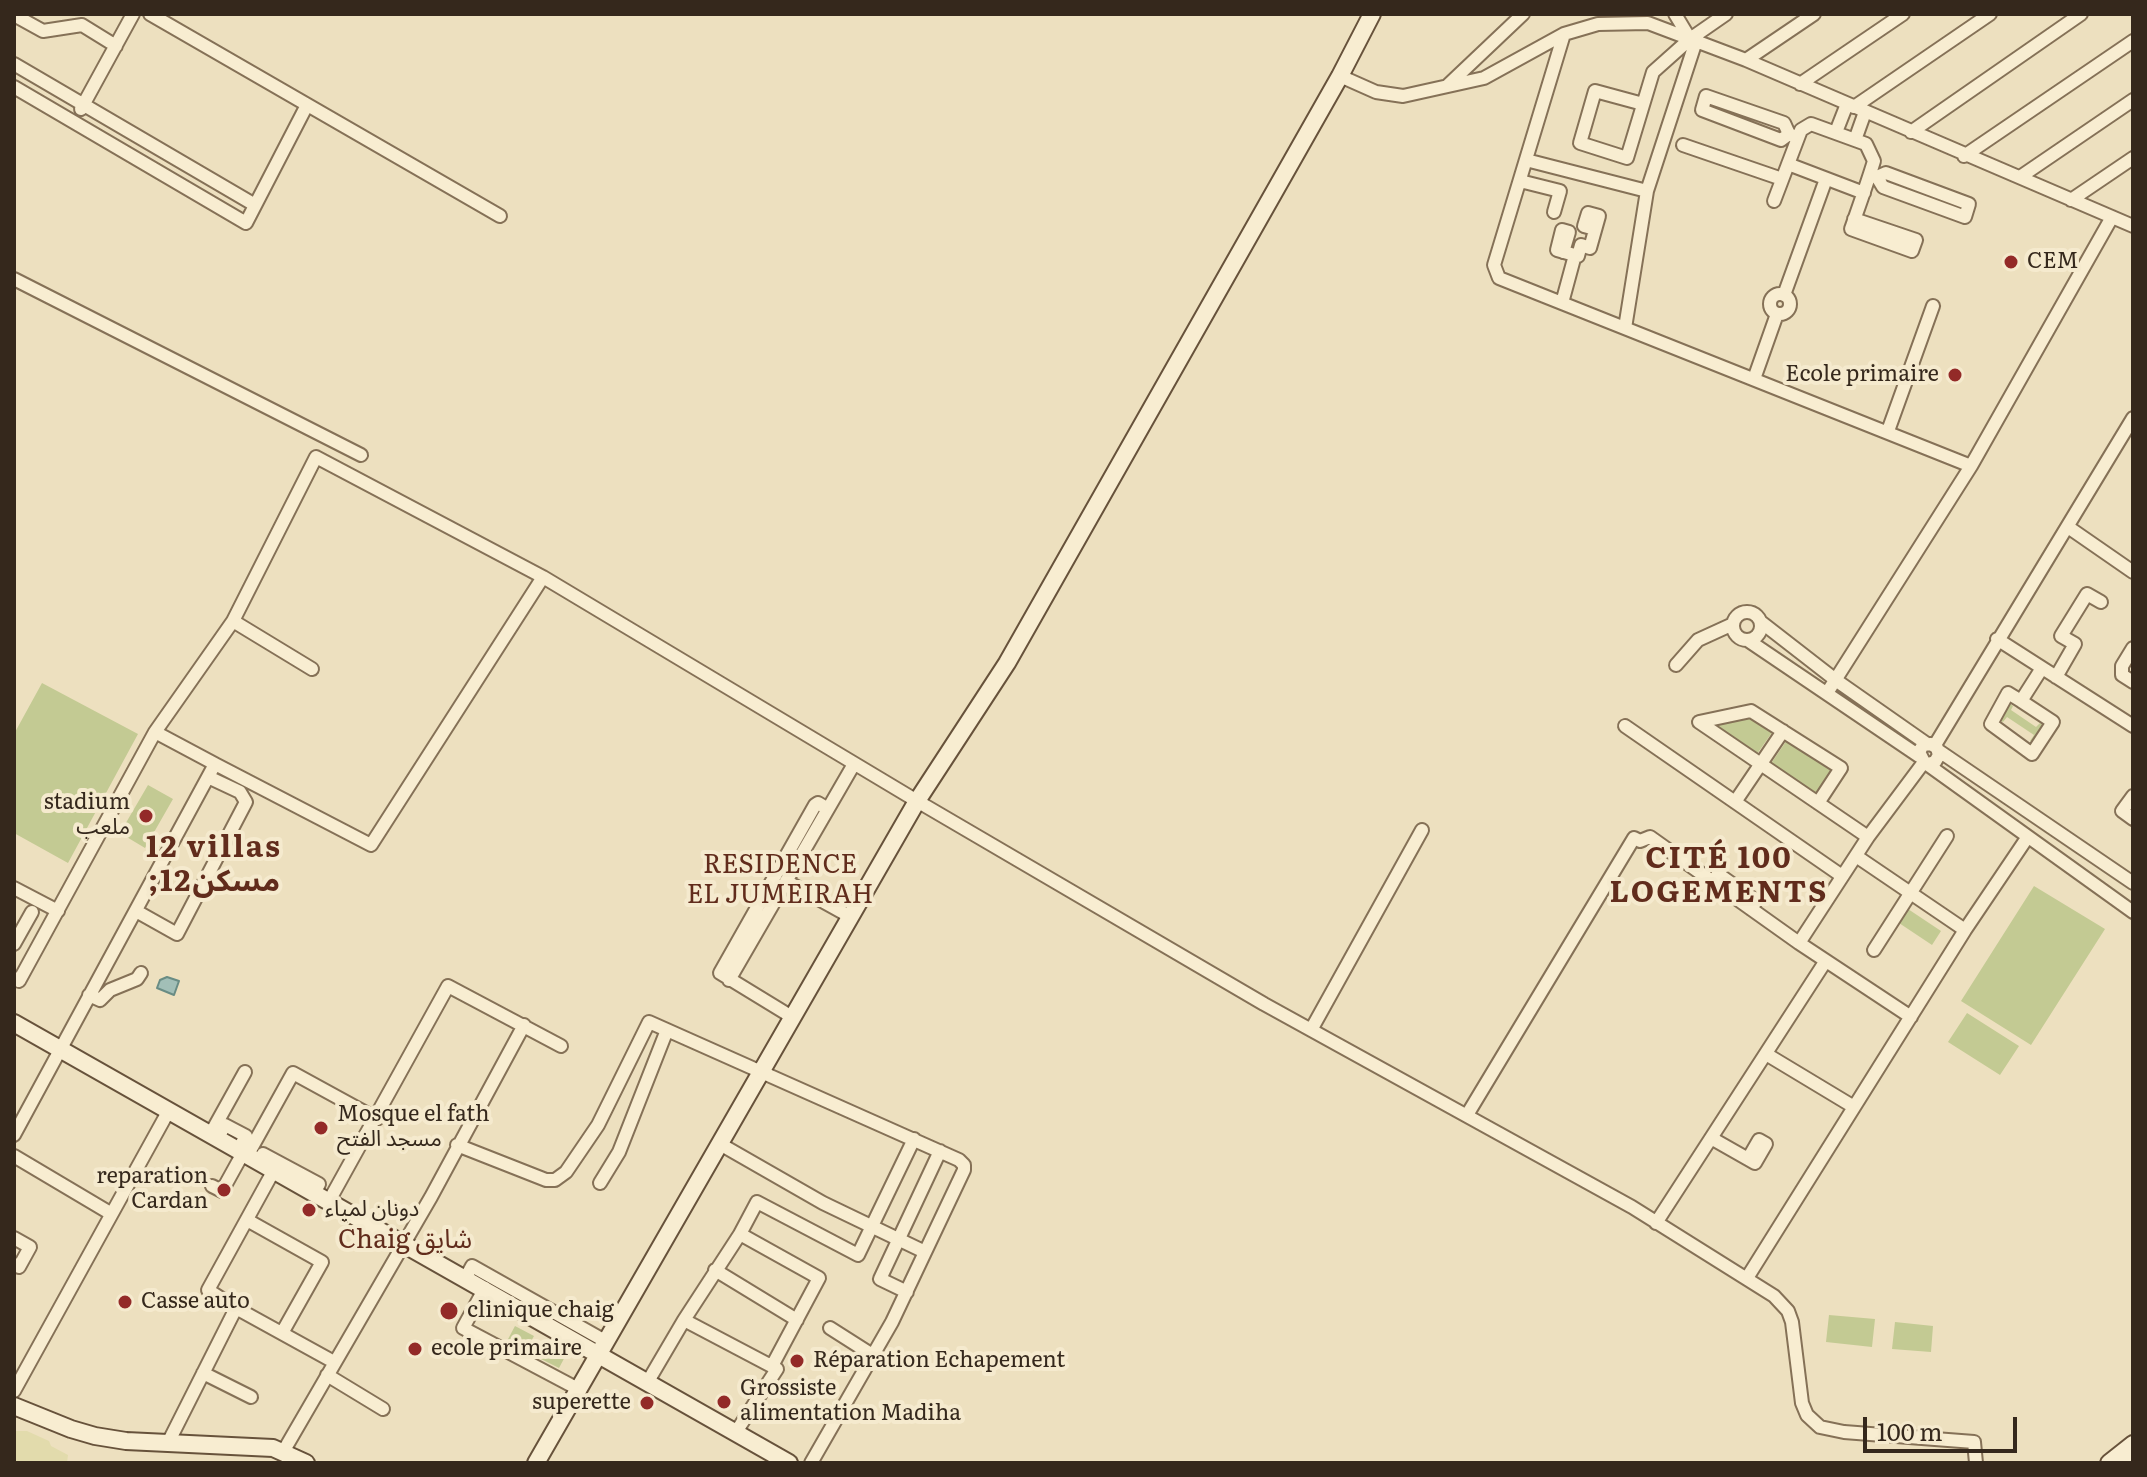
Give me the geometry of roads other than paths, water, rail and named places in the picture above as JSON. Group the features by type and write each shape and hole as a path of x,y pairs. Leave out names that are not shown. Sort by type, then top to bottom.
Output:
{"street":[{"path":"74,122 133,14"},
{"path":"150,14 500,216"},
{"path":"536,1463 917,801 1007,663 1340,76 1372,14"},
{"path":"1447,86 1523,14"},
{"path":"1675,14 1693,40"},
{"path":"1643,104 1595,91 1580,143 1627,158 1653,72 1726,14"},
{"path":"1746,60 1814,14"},
{"path":"1800,84 1903,14"},
{"path":"1836,132 1855,108 1990,14"},
{"path":"1911,132 2081,14"},
{"path":"14,15 43,31 82,25 116,46"},
{"path":"1340,76 1376,92 1403,96 1484,78 1595,19 1648,23 1746,60 1964,156 2125,220 1827,693"},
{"path":"1564,34 1494,265 1499,278 1971,466"},
{"path":"1625,328 1647,191 1693,40"},
{"path":"1964,156 2133,41"},
{"path":"14,64 255,205"},
{"path":"14,87 246,223 307,105"},
{"path":"1774,201 1788,164 1793,136 1784,123 1706,96 1702,110 1781,140 1793,136 1811,124 1866,144 1874,161 1874,176 1864,193 1854,219 1851,229 1912,251 1916,240 1854,219"},
{"path":"2020,177 2133,100"},
{"path":"1855,108 1855,140"},
{"path":"1683,145 1782,179"},
{"path":"2071,200 2133,158"},
{"path":"1526,160 1647,191"},
{"path":"1788,164 1864,193"},
{"path":"1886,173 1969,204 1965,217 1883,187 1874,176 1886,173"},
{"path":"1754,379 1777,314 1789,310 1790,301 1784,295 1826,179"},
{"path":"1520,181 1560,191 1554,212"},
{"path":"1562,303 1569,254 1578,256 1581,245 1590,248 1595,229"},
{"path":"14,279 361,455"},
{"path":"1888,431 1933,306"},
{"path":"1924,761 1935,762 1934,747 2133,418"},
{"path":"14,978 19,981 155,732 233,621 316,457 543,577 917,801 1747,1278 1774,1296 1788,1311 1802,1403 1807,1415 1820,1427 1844,1432 1974,1442 1976,1463"},
{"path":"2068,527 2133,572"},
{"path":"155,732 371,845 543,577"},
{"path":"2056,677 2075,644 2061,636 2087,594 2101,602"},
{"path":"1676,665 1698,640 1733,624 1740,614 1746,612 1758,616 1761,622 1837,681 2133,883"},
{"path":"233,621 312,669"},
{"path":"1749,641 1759,634 1761,622"},
{"path":"1733,624 1737,636 1827,693 2133,912"},
{"path":"1997,639 2133,725"},
{"path":"2133,648 2122,666 2122,675 2133,682"},
{"path":"2021,701 2042,668"},
{"path":"2008,693 2021,701 2053,722 2032,754 1991,724 2008,693"},
{"path":"1818,803 1841,768 1751,711 1699,722 1761,764 1818,803 1868,837"},
{"path":"1625,726 1842,876"},
{"path":"1735,802 1783,731"},
{"path":"1799,943 1868,837 1924,761 1921,748 1934,747"},
{"path":"14,1135 215,764"},
{"path":"729,980 854,764"},
{"path":"136,911 177,934 246,802 240,792 208,777"},
{"path":"2133,796 2122,811 2133,819"},
{"path":"792,1017 720,973 816,804 828,809"},
{"path":"1311,1030 1422,830"},
{"path":"1874,950 1947,836"},
{"path":"1467,1115 1634,838 1640,841 1650,837 1825,962 1911,1017"},
{"path":"1747,1278 1965,930 2027,838"},
{"path":"1856,856 1965,930"},
{"path":"786,881 851,917"},
{"path":"15,886 48,900 58,911"},
{"path":"14,944 32,912"},
{"path":"1656,1223 1716,1140 1825,962"},
{"path":"89,995 100,1000 116,986 137,979 141,973"},
{"path":"329,1201 448,986 561,1046"},
{"path":"457,1145 546,1180 555,1180 566,1172 598,1125 649,1022 959,1160 964,1170 907,1292 874,1356 811,1463"},
{"path":"14,1023 485,1288 602,1348"},
{"path":"283,1452 405,1243 524,1025"},
{"path":"600,1183 619,1152 667,1030"},
{"path":"1766,1054 1854,1107"},
{"path":"214,1137 245,1072"},
{"path":"212,1186 222,1191 252,1158 293,1073 377,1119"},
{"path":"14,1391 168,1112"},
{"path":"647,1383 757,1202 858,1255 914,1139"},
{"path":"1716,1140 1717,1149 1733,1159 1742,1155"},
{"path":"720,1144 800,1191 925,1252"},
{"path":"907,1292 880,1279 940,1151"},
{"path":"14,1156 110,1213"},
{"path":"252,1158 247,1220 208,1290 334,1362"},
{"path":"247,1220 322,1262 282,1333"},
{"path":"740,1234 819,1278 772,1366"},
{"path":"14,1238 30,1247 19,1267 14,1264"},
{"path":"466,1277 472,1266 602,1348 647,1383 789,1463"},
{"path":"715,1270 797,1320"},
{"path":"485,1288 463,1328 580,1390"},
{"path":"168,1443 236,1308"},
{"path":"684,1320 777,1369 736,1432"},
{"path":"830,1328 874,1356"},
{"path":"203,1373 251,1397"},
{"path":"327,1375 383,1409"},
{"path":"14,1406 95,1436 273,1448 306,1463"},
{"path":"2109,1463 2133,1444"},
{"path":"2128,1463 2133,1459"}],"water":[{"path":"167,977 179,981 174,995 157,988 160,980"}],"place":[{"name":"CEM","path":"2011,262"},
{"name":"Ecole primaire","path":"1955,375"},
{"name":"stadium ملعب","path":"146,816"},
{"name":"Mosque el fath مسجد الفتح","path":"321,1128"},
{"name":"reparation Cardan","path":"224,1190"},
{"name":"دونان لمياء","path":"309,1210"},
{"name":"Casse auto","path":"125,1302"},
{"name":"clinique chaig","path":"449,1311"},
{"name":"ecole primaire","path":"415,1349"},
{"name":"Réparation Echapement","path":"797,1361"},
{"name":"Grossiste alimentation Madiha","path":"724,1402"},
{"name":"superette","path":"647,1403"}],"district":[{"name":"12 villas ;12مسكن","path":"214,865"},
{"name":"CITÉ 100 LOGEMENTS","path":"1719,876"},
{"name":"RESIDENCE EL JUMEIRAH","path":"780,880"},
{"name":"Chaig شايق","path":"405,1240"}]}
